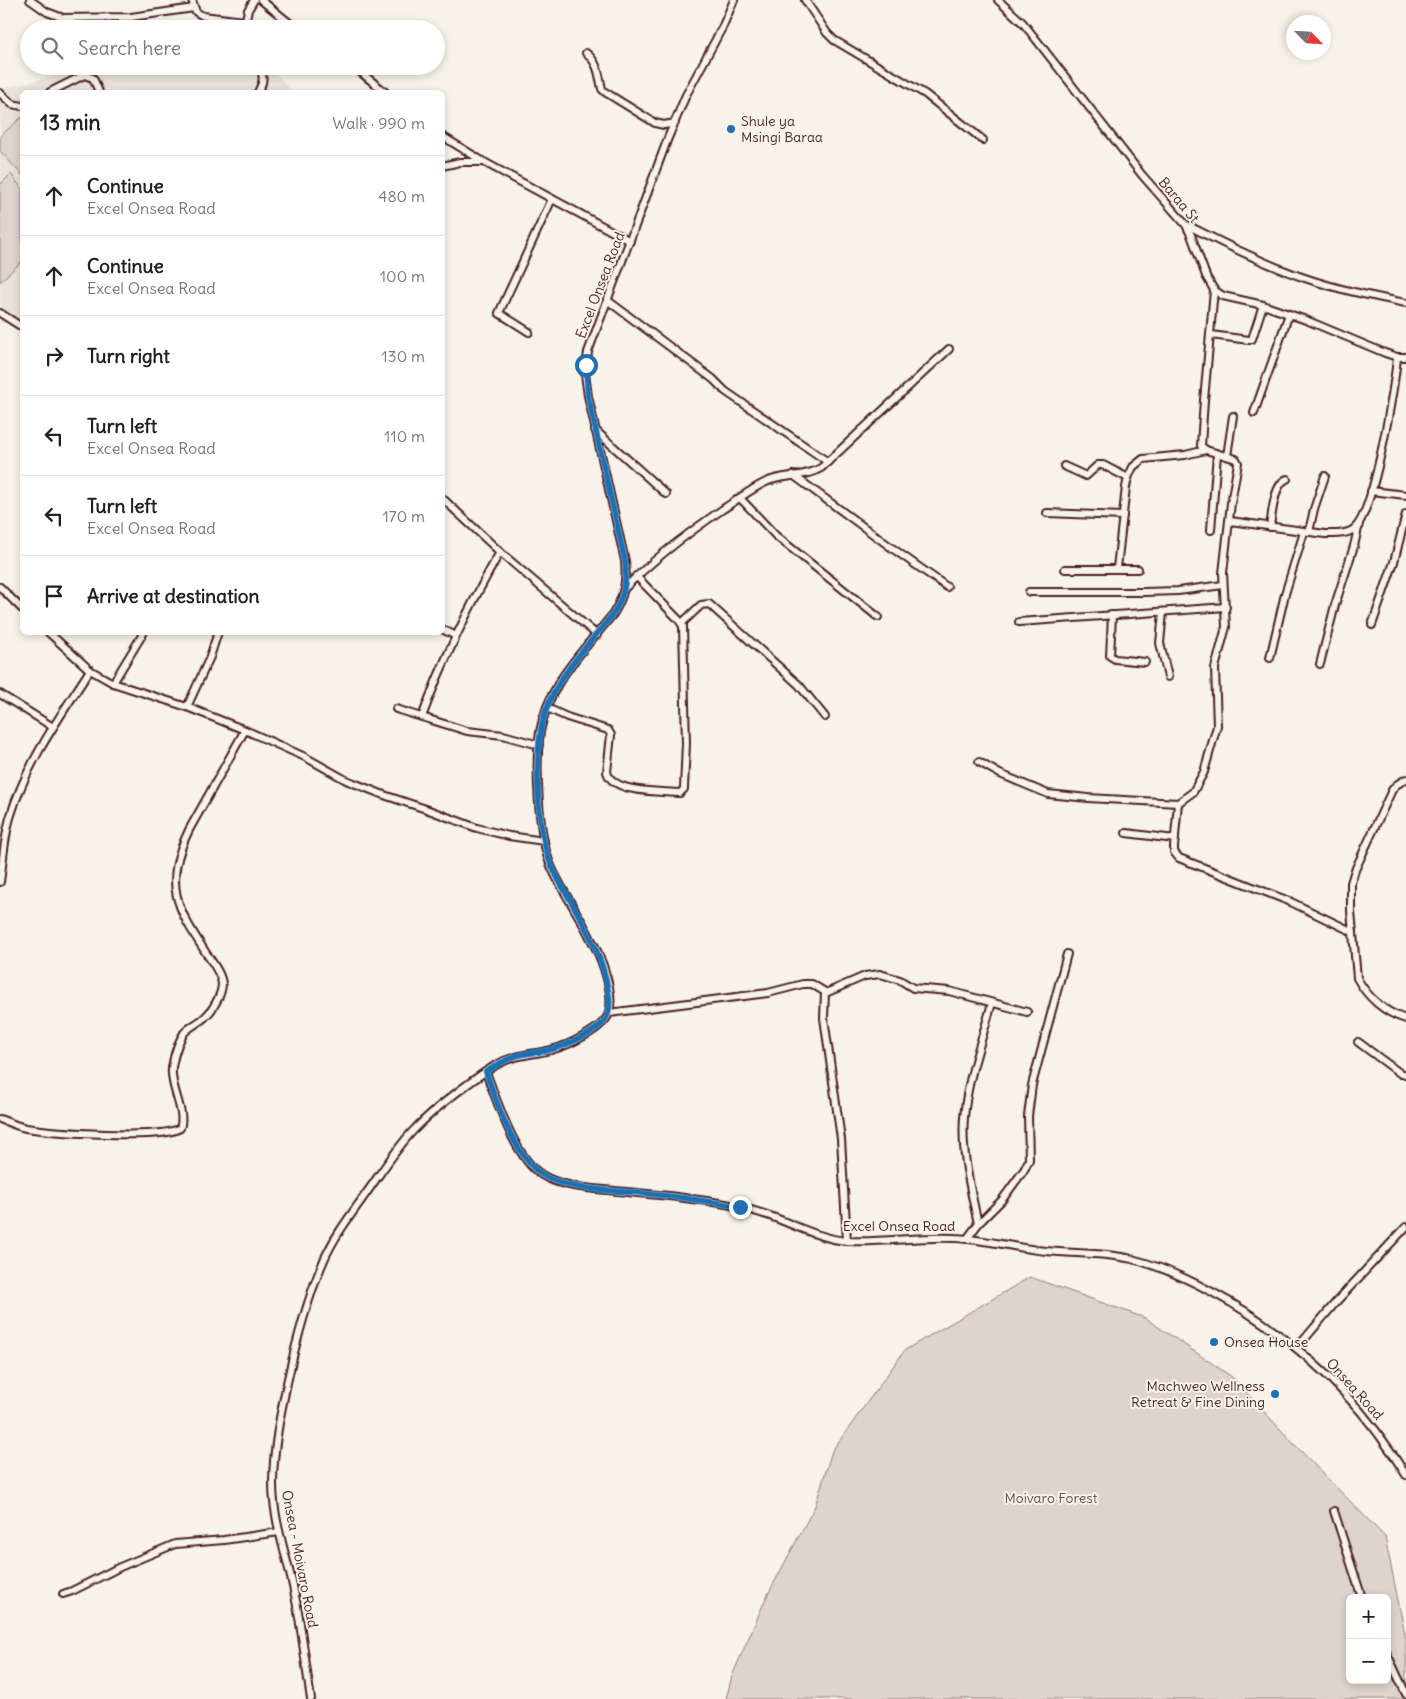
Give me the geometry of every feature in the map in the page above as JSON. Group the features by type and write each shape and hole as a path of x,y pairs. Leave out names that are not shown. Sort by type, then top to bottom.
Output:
{"street":[{"path":"30,0 47,12 63,18 131,17 194,8"},
{"path":"192,0 198,14 236,20"},
{"path":"244,20 254,0"},
{"path":"261,0 287,20"},
{"name":"Excel Onsea Road","path":"609,1013 609,993 602,963 579,915 550,864 544,842 540,803 539,745 546,708 559,682 619,604 624,589 625,561 587,390 586,365 588,352 686,95 722,28 734,0"},
{"path":"806,0 827,33 834,40 925,94 983,140"},
{"name":"Baraa St","path":"998,0 1023,23 1142,175 1186,225 1206,276 1214,290"},
{"path":"586,53 597,66 602,89 605,92 655,123 664,125 675,123"},
{"path":"54,90 84,75 93,78 98,90"},
{"path":"259,90 264,82 262,75"},
{"path":"364,75 383,90"},
{"path":"0,93 12,104 20,106"},
{"path":"445,138 484,162 630,241"},
{"path":"445,165 460,162 484,162"},
{"path":"529,332 499,313 552,199"},
{"path":"1186,225 1253,257 1300,276 1345,290 1406,303"},
{"path":"979,762 1000,774 1048,794 1088,798 1178,803 1193,792 1200,781 1217,726 1215,668 1226,627 1223,585 1231,503 1238,463 1236,459 1206,450 1201,442 1214,290 1228,297 1263,305 1289,314 1362,345 1397,357 1406,357"},
{"path":"607,300 713,379 725,391 828,462"},
{"path":"1211,334 1252,339 1263,305"},
{"path":"0,313 20,326"},
{"path":"1254,413 1289,314"},
{"path":"624,589 636,576 677,541 740,498 768,481 793,474 814,472 828,462 949,349"},
{"path":"1320,664 1359,523 1371,491 1392,402 1397,357"},
{"path":"1227,456 1233,416"},
{"path":"595,430 666,494"},
{"path":"1117,568 1128,478 1134,467 1143,459 1206,450"},
{"path":"1211,530 1217,454"},
{"path":"1064,466 1086,476 1098,465 1103,464 1128,478"},
{"path":"793,474 947,587"},
{"path":"1270,658 1285,594 1324,476"},
{"path":"1270,527 1277,491 1280,484 1287,479"},
{"path":"1371,491 1406,495"},
{"path":"740,498 776,536 878,617"},
{"path":"445,501 500,552 597,635"},
{"path":"1047,514 1123,516"},
{"path":"1372,626 1394,562 1406,514"},
{"path":"1230,521 1307,532 1340,534 1352,530 1359,523"},
{"path":"422,717 432,689 456,636 500,552"},
{"path":"1064,569 1138,568"},
{"path":"546,708 610,732 607,772 608,778 615,784 636,789 683,792 686,743 684,631 682,623 636,576"},
{"path":"1029,592 1178,591 1223,585"},
{"path":"0,587 20,607"},
{"path":"682,623 701,605 707,603 711,605 798,685 825,717"},
{"path":"1019,622 1226,607"},
{"path":"1163,612 1160,643 1168,677"},
{"path":"1112,615 1110,656 1145,662"},
{"path":"445,630 456,636"},
{"path":"51,635 90,670 113,683 187,707 245,730 305,758 346,780 384,795 477,828 544,842"},
{"path":"113,683 142,635"},
{"path":"187,707 210,657 217,635"},
{"path":"0,882 5,841 15,801 24,780 53,727 90,670"},
{"path":"0,694 53,727"},
{"path":"396,709 467,731 502,735 539,745"},
{"path":"0,1119 24,1127 72,1133 171,1132 180,1128 182,1120 171,1077 172,1063 184,1034 206,1016 218,998 222,984 219,974 179,908 176,885 177,862 189,830 245,730"},
{"path":"1406,779 1392,790 1355,870 1350,896 1355,970 1361,987 1386,1010 1406,1019"},
{"path":"1178,803 1174,852 1179,858 1290,902 1353,932"},
{"path":"1126,833 1174,839"},
{"path":"967,1239 978,1224 1002,1200 1029,1160 1028,1116 1032,1085 1067,954"},
{"path":"609,1013 768,993 803,984 812,984 824,992 831,992 865,976 880,974 900,980 913,988 949,991 1028,1012"},
{"path":"824,992 824,1018 841,1139 847,1241"},
{"path":"978,1224 966,1160 964,1118 992,1003"},
{"name":"Onsea - Moivaro Road","path":"311,1699 295,1595 279,1532 273,1486 277,1439 298,1340 313,1289 326,1257 356,1207 412,1132 442,1106 486,1072 506,1060 516,1056 548,1051 570,1042 596,1028 606,1019 609,1013"},
{"path":"1358,1042 1401,1074 1406,1074"},
{"name":"Excel Onsea Road","path":"486,1072 501,1112 518,1146 532,1166 548,1178 580,1186 723,1204 769,1216 826,1236 847,1241 936,1238 967,1239 1047,1251 1112,1255 1164,1269 1196,1284"},
{"path":"1297,1348 1336,1302 1406,1227"},
{"name":"Onsea Road","path":"1196,1284 1258,1319 1318,1366 1354,1404 1383,1440 1406,1475"},
{"path":"1334,1511 1361,1594"},
{"path":"63,1594 120,1567 176,1544 224,1540 279,1532"},
{"path":"1391,1662 1406,1694"}],"shaded area":[{"path":"59,75 277,75 291,90 20,90 20,320 0,324 0,89"}],"green space":[{"path":"20,119 20,173 0,151 0,136"},
{"path":"11,174 20,186 20,263 0,282 0,185"},
{"name":"Moivaro Forest","path":"1030,1277 1145,1318 1232,1377 1385,1537 1406,1639 1406,1699 726,1699 732,1676 766,1598 815,1506 832,1451 905,1350"}],"place":[{"name":"Shule ya Msingi Baraa","path":"731,129"},
{"name":"Onsea House","path":"1214,1342"},
{"name":"Machweo Wellness Retreat & Fine Dining","path":"1275,1394"}],"route":[{"path":"586,365 588,396 625,561 624,589 623,595 613,614 559,682 546,708 540,732 538,760 542,828 546,852 557,878 596,948 606,978 610,1006 606,1019 585,1035 558,1048 516,1056 486,1072 501,1112 518,1146 532,1166 542,1175 555,1181 604,1190 696,1199 740,1207"}]}
